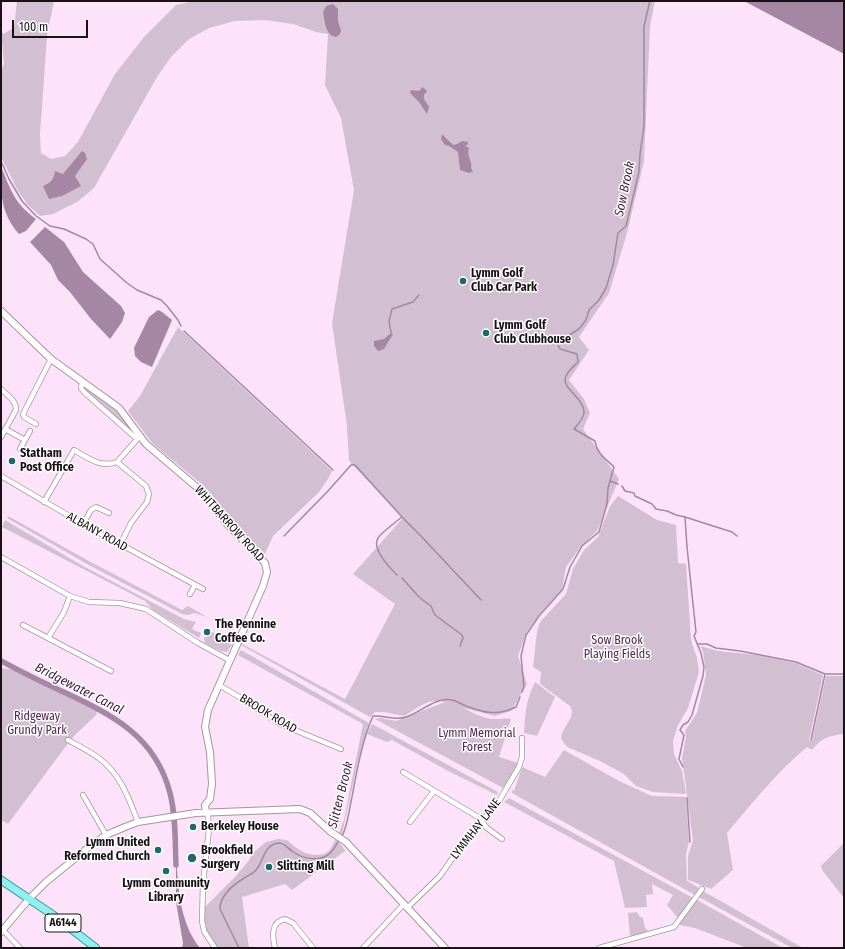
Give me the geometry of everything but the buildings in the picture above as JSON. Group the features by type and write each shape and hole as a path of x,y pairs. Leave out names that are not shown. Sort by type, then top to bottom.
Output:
{"main road":[{"name":"A6144","path":"1,880 96,948"}],"street":[{"name":"WHITBARROW ROAD","path":"1,311 51,359 119,408 138,437 200,490 228,525 265,563 267,572 263,586 208,710 205,727 212,767 212,784 210,799 206,805 209,829 203,883 202,921 204,931 215,948"},
{"path":"36,424 24,417 23,414 51,359"},
{"path":"44,502 74,450 98,463 106,464 117,462 138,437 84,392 81,388 82,382"},
{"path":"1,389 15,402 17,406 1,437"},
{"path":"5,429 25,440"},
{"path":"20,449 30,431"},
{"path":"117,462 146,486 149,494 146,502 131,523 120,545"},
{"name":"ALBANY ROAD","path":"1,476 82,524 203,589"},
{"path":"82,524 91,510 96,507 109,513"},
{"path":"1,557 70,596 89,602 120,603 146,609 198,643 229,660"},
{"path":"190,594 195,585"},
{"path":"48,638 64,612 70,596"},
{"path":"23,624 111,671"},
{"name":"BROOK ROAD","path":"219,685 280,724 341,749"},
{"name":"LYMMHAY LANE","path":"363,948 406,906 442,874 459,849 481,821 493,809 519,768 522,757 522,738"},
{"path":"68,740 99,758 114,772 121,782 138,822"},
{"path":"403,772 478,817 487,828 502,839"},
{"path":"410,822 434,791"},
{"path":"83,795 106,835"},
{"path":"20,948 2,931 29,899 58,873 106,835 138,822 196,813 300,809 310,813 340,838 445,948"},
{"path":"599,948 674,927 702,889"},
{"path":"275,948 274,927 277,923 285,919 293,924 313,948"}],"green space":[{"name":"Lymm Memorial Forest","path":"17,1 54,1 47,36 40,135 41,153 51,159 65,156 78,142 115,74 144,37 176,5 194,1 655,1 650,26 644,161 627,233 609,293 579,337 589,350 569,380 584,399 590,413 583,429 619,479 597,531 579,549 566,567 562,589 527,631 518,656 527,684 511,711 495,716 464,708 487,718 511,719 499,757 518,763 516,769 503,788 375,719 381,718 396,721 445,702 429,702 404,716 384,712 375,712 370,717 241,645 242,644 345,699 395,604 353,574 403,518 349,461 347,426 332,323 354,190 341,118 325,85 328,34 316,32 293,24 265,20 235,21 209,28 189,39 171,57 157,77 94,188 77,202 53,214 40,216 28,205 18,191 1,157 1,72 4,63 1,30 3,34 14,28"},
{"path":"178,327 332,471 319,492 273,536 265,554 248,538 204,486 153,444 128,411 140,396"},
{"path":"82,382 109,401 130,422 137,439 84,392"},
{"name":"Sow Brook Playing Fields","path":"618,496 657,520 676,525 678,563 686,564 691,640 697,658 699,672 688,708 678,725 673,741 674,754 682,771 686,794 653,792 636,786 624,774 600,761 567,747 561,739 562,733 571,717 572,711 570,706 540,684 541,672 533,667 537,631 540,622 566,594 573,569 584,550 598,537 610,506"},
{"path":"8,516 182,610 188,606 207,617 194,613 188,615 182,614 87,564 7,518"},
{"path":"5,520 83,566 184,619 196,622 192,629 201,633 199,638 153,610 145,601 2,527"},
{"path":"211,631 232,645 227,652 220,651 205,643 204,638"},
{"path":"700,646 718,651 756,655 795,663 823,675 809,741 812,741 826,676 844,676 844,734 826,738 818,743 812,750 807,747 775,777 755,799 727,833 733,870 711,889 688,880 688,856 693,840 682,758 686,737 685,731 697,713 706,675 703,651"},
{"path":"241,650 369,723 359,757 342,834 339,833 344,820 363,724 238,655"},
{"name":"Ridgeway Grundy Park","path":"1,668 18,670 100,710 72,738 8,824 1,820"},
{"path":"535,682 555,697 537,736 524,733 526,707"},
{"path":"372,724 498,792 497,795 450,772 392,740 387,742 367,734"},
{"path":"564,750 619,781 652,796 686,797 689,842 686,854 687,881 699,888 695,895 512,793 522,767 545,777"},
{"path":"509,798 693,898 678,918 667,905 673,895 652,884 653,894 646,895 647,907 625,908 614,861 504,802"},
{"path":"278,839 287,840 305,853 315,855 324,854 329,851 336,839 345,851 292,890 285,884 242,897 249,948 216,948 204,931 204,908 236,876 254,852 266,842"},
{"path":"844,843 844,898 822,870 821,866"},
{"path":"703,891 803,948 792,948 699,897"},
{"path":"697,900 783,948 747,948 695,928 680,925 680,922"},
{"path":"637,912 639,916 643,918 645,928 649,932 630,936 628,913"}],"shaded area":[{"path":"744,1 844,1 844,54"},
{"path":"333,4 338,9 338,20 341,30 339,35 336,37 332,36 328,31 323,12 326,6"},
{"path":"423,87 427,91 424,95 424,99 429,107 427,114 419,102 410,93 411,90 419,91"},
{"path":"442,134 453,145 462,141 468,142 465,146 469,148 468,154 472,172 469,173 460,170 458,152 445,145 441,139"},
{"path":"82,151 85,153 87,159 75,176 81,186 62,196 49,199 43,186 52,180 55,171 63,174"},
{"path":"1,166 14,196 23,208 36,219 26,231 19,234 8,218 5,210 1,185"},
{"path":"45,227 64,242 83,272 121,306 125,313 122,322 110,339 58,280 51,265 30,242"},
{"path":"158,310 172,320 152,367 141,362 135,356 134,348 149,317"},
{"path":"391,333 393,335 384,349 378,351 374,346 374,341 384,339"},
{"path":"176,858 181,905 188,927 200,948 182,948 183,943 176,902"}],"waterway":[{"name":"Sow Brook","path":"522,692 524,687 521,656 526,635 539,616 563,589 570,567 582,546 599,532 607,504 608,488 614,467 600,453 595,441 574,429 583,417 584,413 581,403 566,385 565,380 568,372 578,362 577,354 560,349 558,345 563,339 579,329 586,320 589,310 599,300 606,288 613,265 618,233 626,226 639,172 644,126 644,26 650,1"},
{"path":"1,161 9,179 22,201 36,216 50,226 64,229 86,239 93,244 100,259 137,290 161,300 178,320 181,326"},
{"path":"391,333 389,321 392,309 413,302 419,295"},
{"path":"184,331 333,470"},
{"path":"284,536 351,465 355,465 481,600"},
{"path":"610,481 618,484"},
{"path":"622,486 625,491 634,493 635,496 652,504 656,509 667,511 732,532 737,536"},
{"path":"397,575 382,558 377,547 377,542 378,538 402,517"},
{"path":"683,767 679,759 684,735 680,730 683,725 688,722 692,715 703,676 704,667 701,653 694,636 696,632 685,517"},
{"path":"402,578 420,598 431,606 435,615 462,635 463,638 460,646"},
{"path":"697,644 707,644 716,648 796,662 825,674 844,674"},
{"name":"Bridgewater Canal","path":"1,661 109,715 140,739 152,754 163,772 170,793 174,820 176,865"},
{"path":"811,740 825,674"},
{"name":"Sow Brook","path":"342,836 347,822 363,745 373,716 402,718 412,715 434,703 446,700 454,700 466,706 485,712 503,712 516,707 520,697"},
{"path":"687,798 690,842"},
{"name":"Slitten Brook","path":"239,948 220,909 222,899 228,890 253,873 259,866 267,850 274,844 281,843 296,854 306,858 317,859 323,858 327,855 340,839"}],"place":[{"name":"Lymm Golf Club Car Park","path":"463,281"},
{"name":"Lymm Golf Club Clubhouse","path":"486,333"},
{"name":"Statham Post Office","path":"12,461"},
{"name":"The Pennine Coffee Co.","path":"207,632"},
{"name":"Berkeley House","path":"193,827"},
{"name":"Lymm United Reformed Church","path":"158,850"},
{"name":"Brookfield Surgery","path":"192,858"},
{"name":"Slitting Mill","path":"269,867"},
{"name":"Lymm Community Library","path":"166,871"}]}
